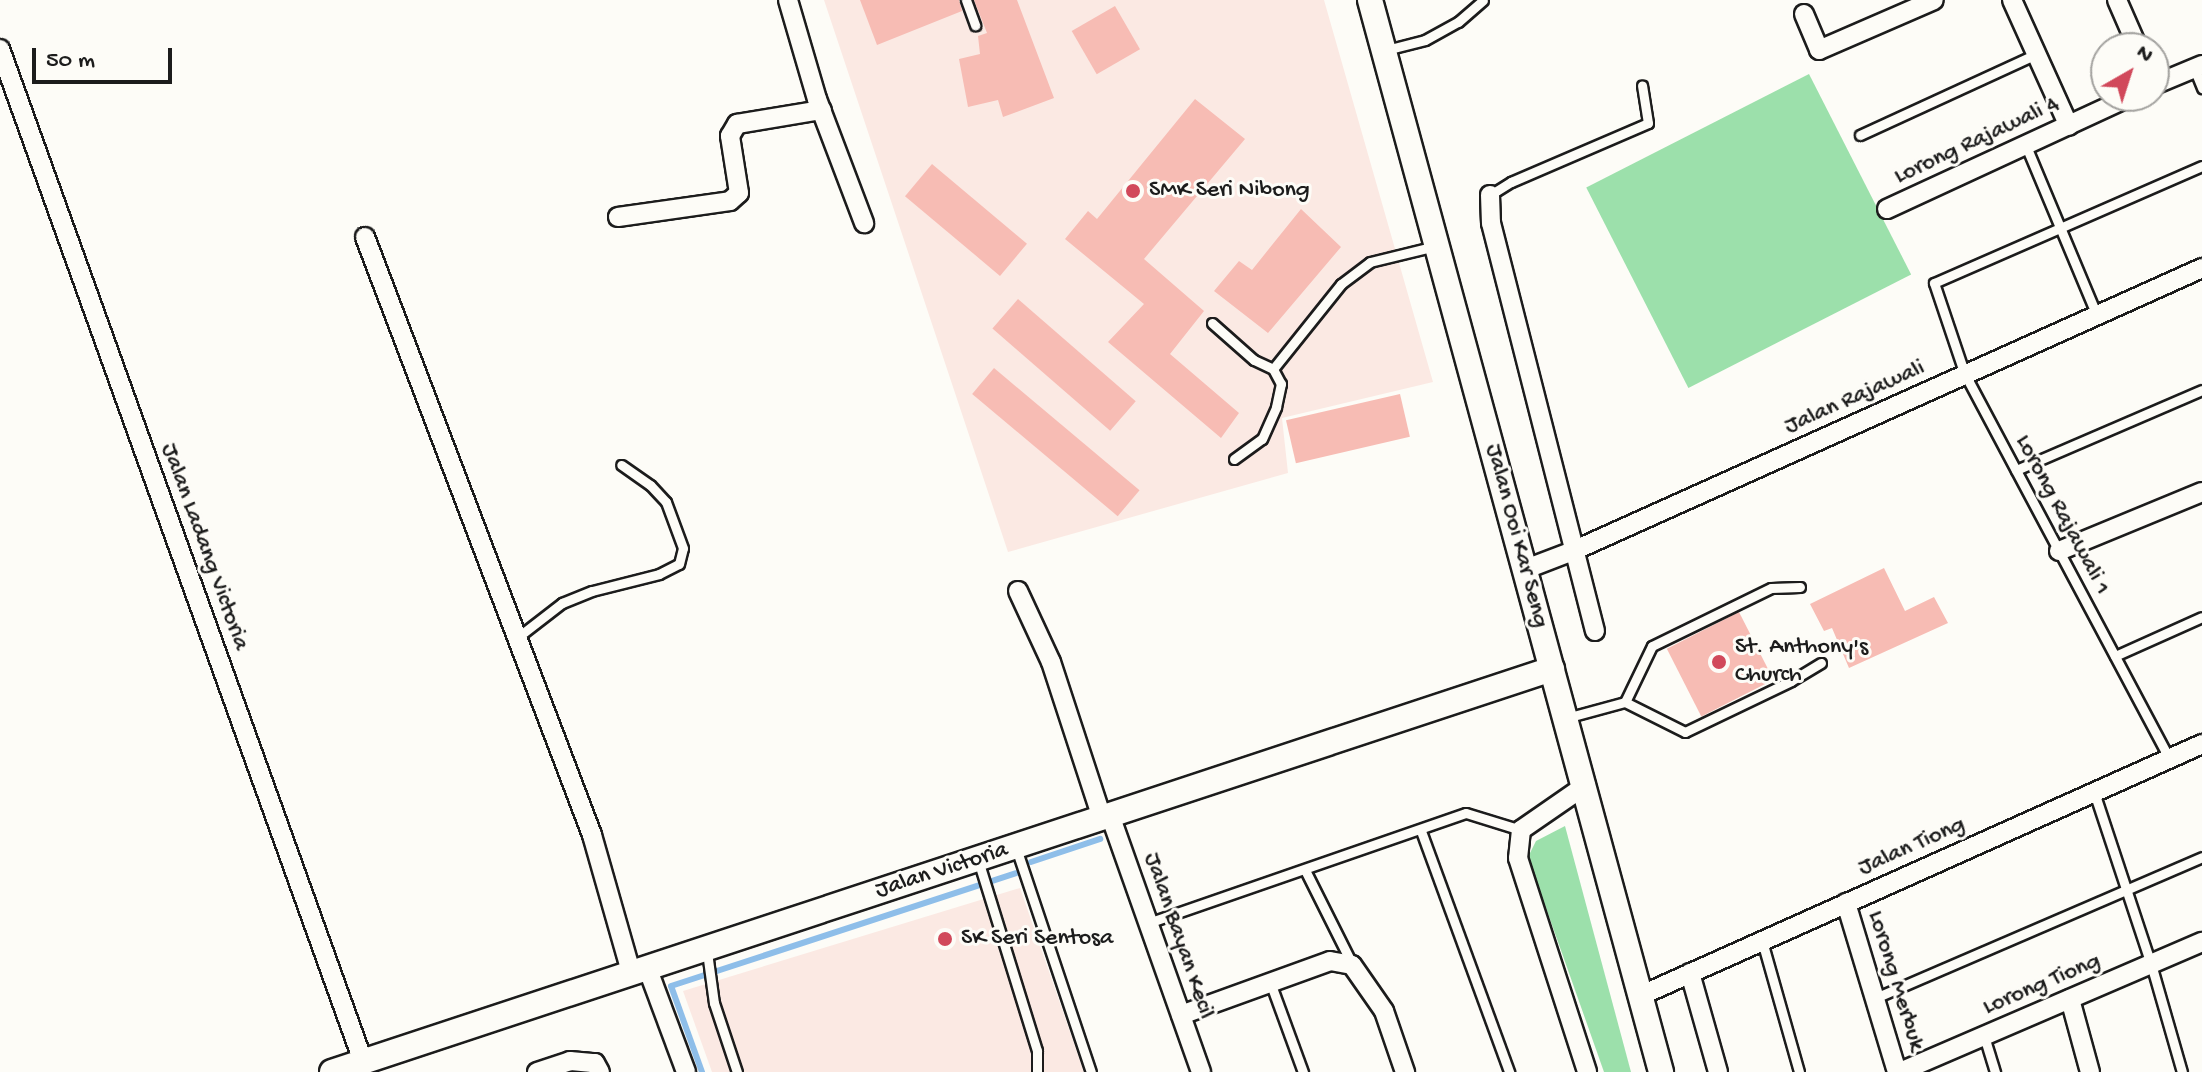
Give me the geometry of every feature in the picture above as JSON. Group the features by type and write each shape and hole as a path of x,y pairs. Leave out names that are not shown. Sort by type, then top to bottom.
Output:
{"street":[{"path":"788,0 822,110 864,223"},
{"name":"Jalan Ooi Kar Seng","path":"1370,0 1435,246 1586,785 1661,1072"},
{"path":"1804,14 1819,50 1934,0"},
{"path":"2012,0 2069,126"},
{"path":"2117,0 2131,32"},
{"name":"Jalan Ladang Victoria","path":"0,49 363,1061"},
{"path":"2170,78 2198,66"},
{"path":"618,217 730,201 739,193 730,136 737,124 822,110"},
{"name":"Lorong Rajawali 4","path":"1887,209 2098,112"},
{"path":"1490,195 1491,223 1595,631"},
{"path":"365,237 518,637 639,969 686,1072"},
{"name":"Jalan Rajawali","path":"1526,569 1573,551 2202,268"},
{"path":"2059,551 2202,492"},
{"name":"Jalan Bayan Kecil","path":"1018,591 1051,662 1201,1072"},
{"name":"Jalan Victoria","path":"332,1072 639,969 707,956 980,867 1016,847 1552,669"},
{"name":"Jalan Tiong","path":"1642,995 2202,744"},
{"path":"1586,785 1521,830 1518,858 1587,1072"},
{"name":"Lorong Merbuk","path":"1846,903 1899,1072"},
{"name":"Lorong Tiong","path":"1899,1072 2202,942"},
{"path":"1181,1015 1330,961 1352,965 1384,1011 1405,1072"},
{"path":"1690,973 1718,1072"},
{"path":"2070,999 2090,1072"},
{"path":"537,1072 570,1061 595,1063 600,1072"}],"lane":[{"path":"966,0 975,25"},
{"path":"1383,51 1425,40 1458,22 1483,0"},
{"path":"1860,135 2036,54"},
{"path":"2198,66 2202,88"},
{"path":"1490,195 1511,182 1648,123 1642,85"},
{"path":"2026,146 2063,227 2097,316"},
{"path":"2063,227 2202,166"},
{"name":"Lorong Rajawali 1","path":"2063,227 1934,283 1965,375 2169,758"},
{"path":"1273,369 1341,284 1370,262 1435,246"},
{"path":"1212,323 1254,360 1273,369 1281,384 1276,407 1262,439 1234,459"},
{"path":"2016,470 2202,390"},
{"path":"518,637 562,603 659,574 679,564 683,548 666,502 650,485 621,465"},
{"path":"1625,702 1652,646 1771,588 1800,587"},
{"path":"2115,656 2202,617"},
{"path":"1566,718 1625,702 1685,732 1791,681 1821,663"},
{"path":"2094,792 2151,964 2182,1072"},
{"path":"1148,923 1466,813 1521,830"},
{"path":"1421,831 1509,1072"},
{"path":"1016,847 1091,1072"},
{"path":"1875,998 2202,857"},
{"path":"980,867 1037,1051 1037,1072"},
{"path":"1305,870 1352,965"},
{"path":"1762,941 1799,1072"},
{"path":"707,956 714,1003 737,1072"},
{"path":"1270,982 1303,1072"},
{"path":"1984,1036 1995,1072"}],"shaded area":[{"name":"SMK Seri Nibong","path":"824,0 1324,0 1433,382 1282,418 1288,473 1008,552"},
{"name":"SK Seri Sentosa","path":"1020,888 1084,1072 712,1072 683,991"}],"green space":[{"path":"1809,74 1911,274 1688,388 1586,187"},
{"path":"1565,826 1631,1072 1604,1072 1528,857 1536,841"}],"building":[{"path":"860,0 959,0 962,11 877,45"},
{"path":"974,0 1017,0 1054,98 1003,117 998,100 968,107 959,59 980,54 978,36 987,33"},
{"path":"1115,6 1140,49 1097,74 1072,31"},
{"path":"1195,99 1245,139 1144,259 1204,311 1170,354 1239,413 1221,438 1108,342 1144,304 1065,239 1088,211 1097,219"},
{"path":"932,164 1027,244 1000,276 905,196"},
{"path":"1301,209 1341,247 1268,333 1214,291 1239,261 1252,270"},
{"path":"1018,299 1136,401 1110,431 992,328"},
{"path":"994,368 1140,490 1118,516 972,394"},
{"path":"1400,394 1410,437 1296,463 1286,420"},
{"path":"1884,568 1905,611 1934,597 1948,623 1849,668 1832,628 1824,631 1810,604"},
{"name":"St. Anthony's Church","path":"1739,612 1774,680 1701,716 1667,649"}],"waterway":[{"path":"1031,862 1100,839"},
{"path":"702,1072 671,986 1016,873"}],"place":[{"name":"SMK Seri Nibong","path":"1133,191"},
{"name":"St. Anthony's Church","path":"1719,662"},
{"name":"SK Seri Sentosa","path":"945,939"}]}
